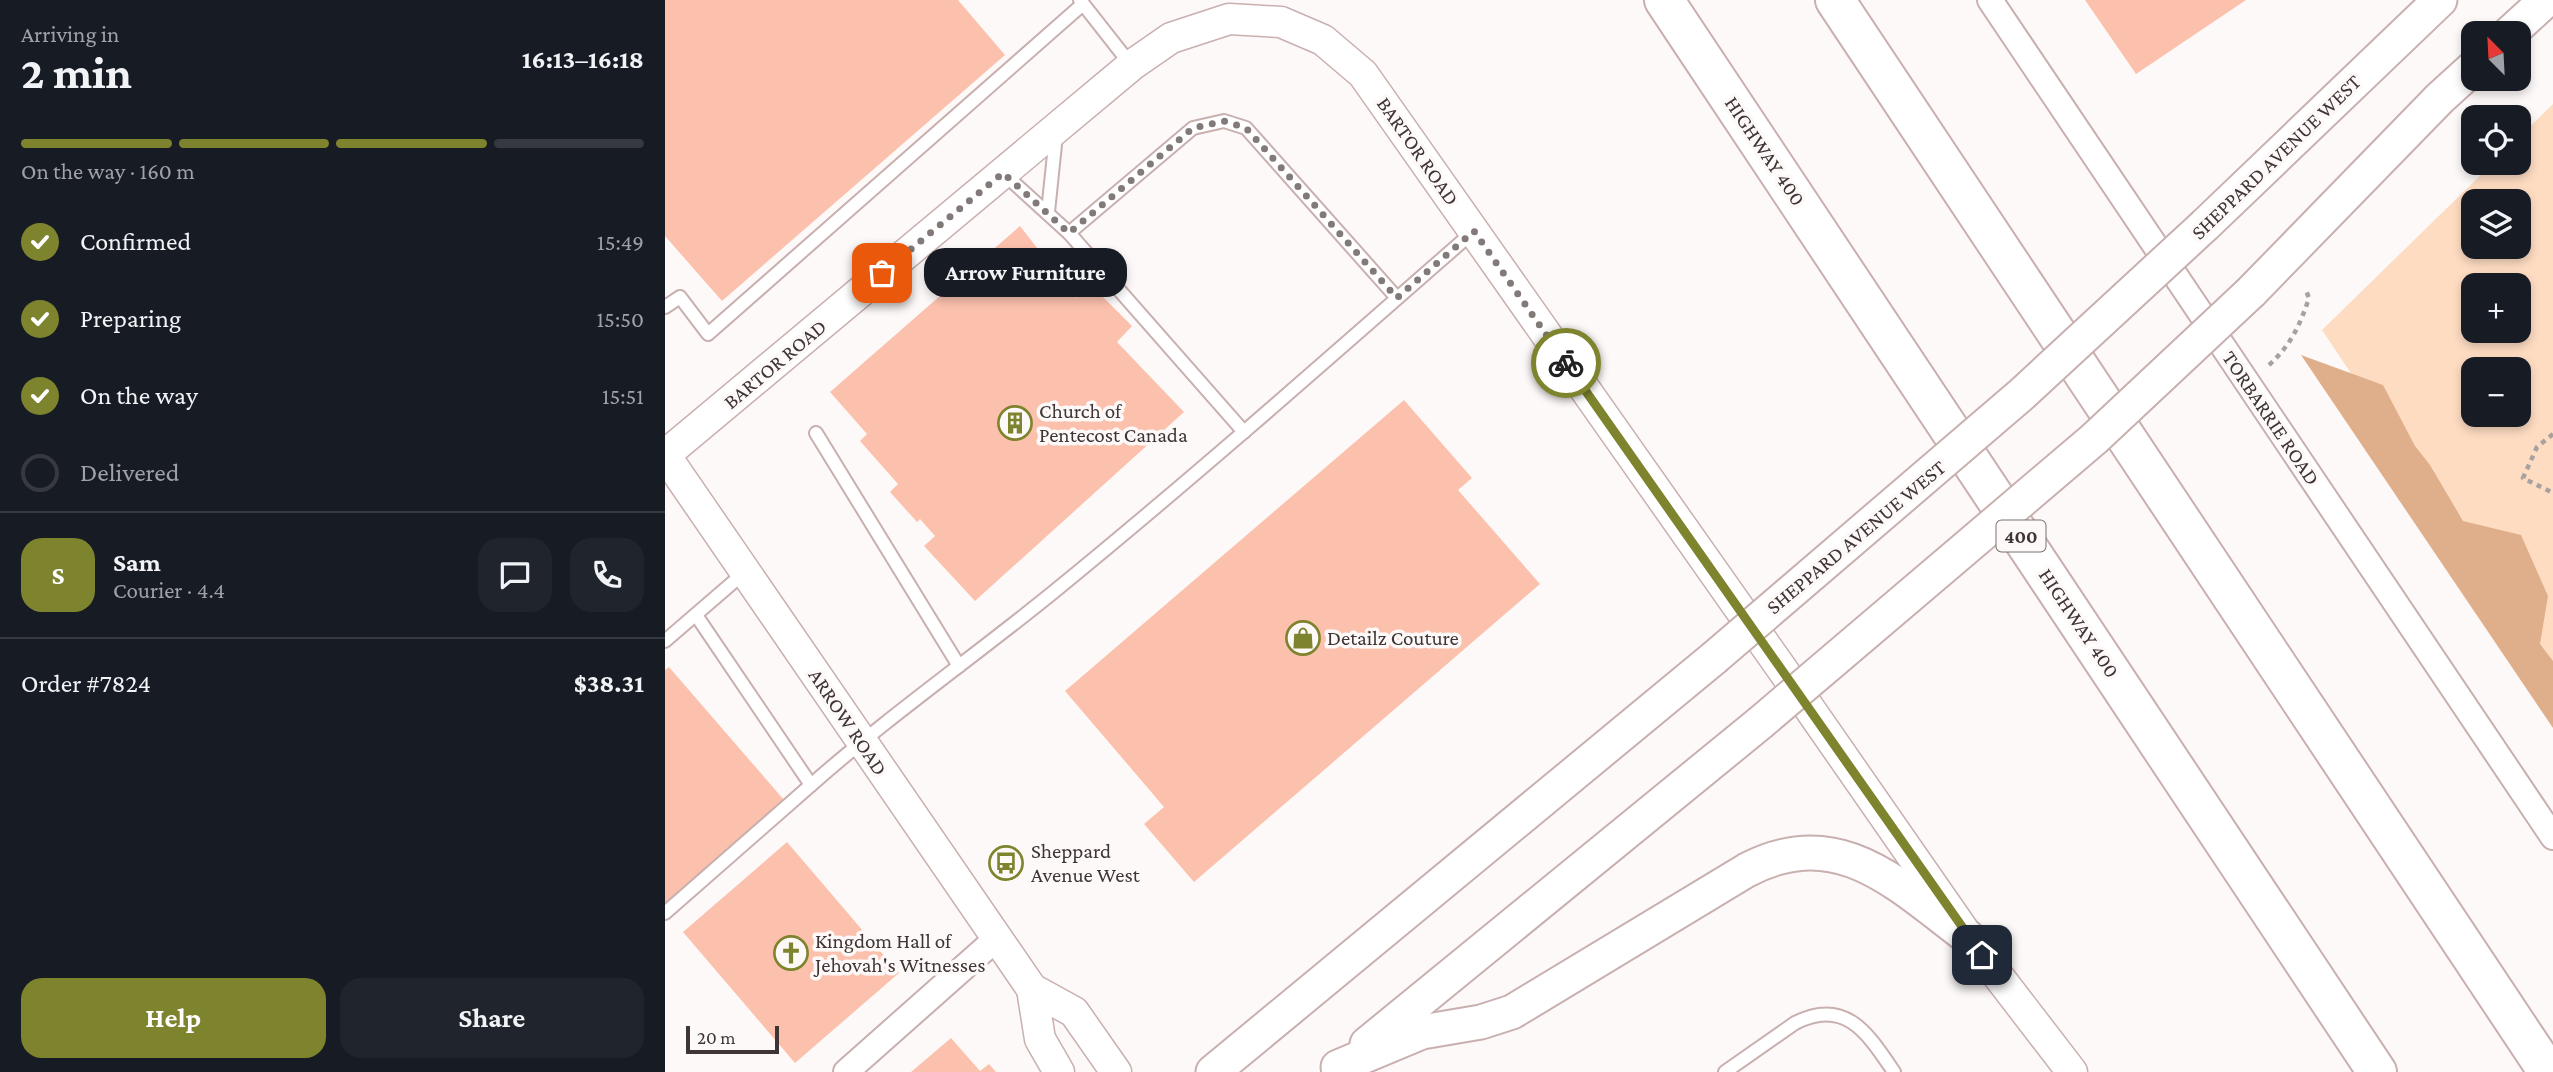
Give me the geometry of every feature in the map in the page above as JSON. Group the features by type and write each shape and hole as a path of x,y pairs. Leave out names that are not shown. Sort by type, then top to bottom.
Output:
{"highway":[{"name":"HIGHWAY 400","path":"1664,0 2377,1072"},
{"path":"1835,0 2548,1072"}],"main road":[{"name":"SHEPPARD AVENUE WEST","path":"1213,1072 1714,657 2022,394 2205,225 2440,0"},
{"path":"2523,21 2546,0"},
{"path":"1335,1070 1760,723 2094,439 2251,292 2461,79"},
{"path":"1335,1070 1422,1032 1481,1022 1512,1012 1747,870 1777,856 1827,853 1888,877 1969,938"}],"street":[{"name":"TORBARRIE ROAD","path":"1990,0 2553,837"},
{"name":"BARTOR ROAD","path":"665,455 1132,65 1171,38 1229,19 1281,22 1323,40 1363,74 1969,938 2072,1072"},
{"name":"ARROW ROAD","path":"665,455 1032,989 1074,1012 1116,1072"},
{"path":"846,1072 996,939"},
{"name":"ARROW ROAD","path":"1032,989 1040,1039 1059,1072"}],"lane":[{"path":"665,307 680,297 708,334 1081,2 1132,65"},
{"path":"1069,233 1193,128 1224,121 1246,128 1397,298"},
{"path":"1048,212 1056,128"},
{"path":"1003,173 1069,233 1244,432"},
{"path":"665,913 861,742 1055,590 1244,432 1474,231"},
{"path":"816,433 958,666"},
{"path":"665,642 745,572"},
{"path":"696,615 811,785"},
{"path":"1725,1072 1794,1023 1805,1017 1829,1014 1850,1020 1868,1034 1895,1072"}],"path":[{"path":"2553,434 2537,447 2522,478 2553,493"}],"shaded area":[{"path":"2553,104 2553,676 2322,330 2461,194 2461,259 2531,259 2531,189 2466,189 2481,175 2531,175 2531,125"},
{"path":"2301,355 2383,385 2415,446 2430,465 2463,521 2521,535 2548,596 2540,644 2553,661 2553,728"}],"building":[{"path":"665,0 958,0 1005,55 722,301 665,236"},
{"path":"2085,0 2246,0 2136,74"},
{"name":"Church of Pentecost Canada","path":"1020,226 1076,298 1091,285 1132,326 1117,342 1184,412 975,601 924,546 935,536 920,519 917,522 890,492 898,484 860,441 867,434 830,392"},
{"name":"Detailz Couture","path":"1404,400 1472,478 1458,490 1540,584 1194,882 1144,824 1164,807 1065,691"},
{"path":"669,667 784,800 665,904 665,670"},
{"name":"Kingdom Hall of Jehovah's Witnesses","path":"787,842 899,973 795,1063 683,932"},
{"path":"951,1038 980,1071 989,1064 996,1072 911,1072"}],"way so far":[{"path":"882,273 1003,173 1069,233 1193,128 1224,121 1246,128 1397,298 1474,231 1566,363"}],"place":[{"name":"Arrow Furniture","path":"882,273"},
{"name":"Church of Pentecost Canada","path":"1015,423"},
{"name":"Detailz Couture","path":"1303,638"},
{"name":"Sheppard Avenue West","path":"1006,863"},
{"name":"Kingdom Hall of Jehovah's Witnesses","path":"791,953"}],"route":[{"path":"1566,363 1982,955"}]}
